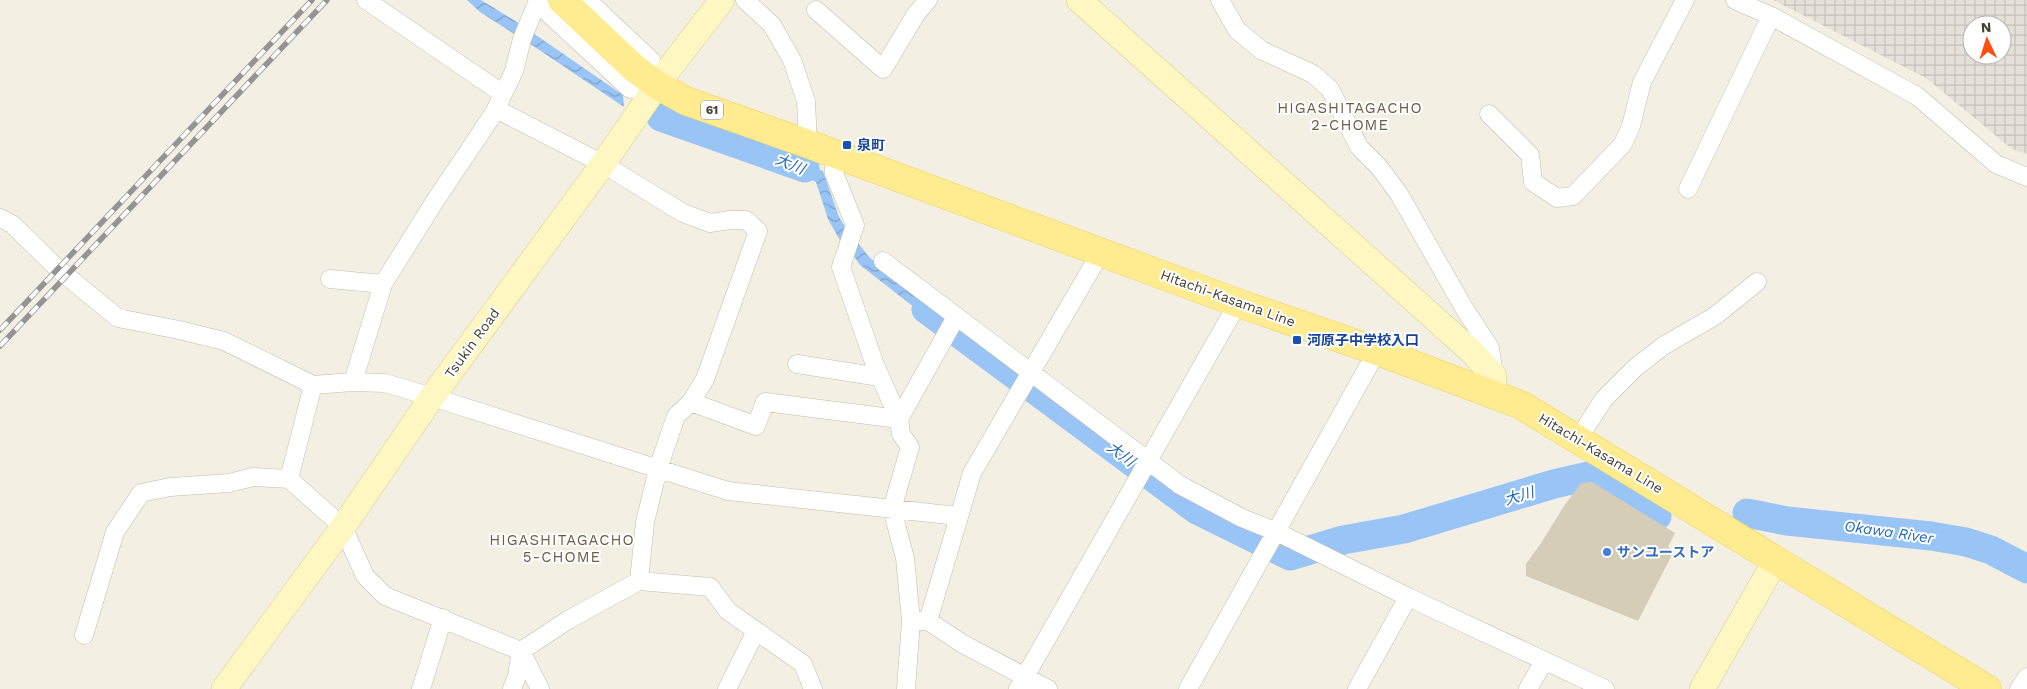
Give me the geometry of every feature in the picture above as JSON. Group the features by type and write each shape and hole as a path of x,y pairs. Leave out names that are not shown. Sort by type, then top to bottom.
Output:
{"main road":[{"name":"Hitachi-Kasama Line","path":"544,1 657,86 686,101 808,144 1238,303 1377,351 1494,385 1521,405 1987,689"}],"street":[{"path":"366,0 500,102 683,213 710,223 746,220 758,231 705,379 692,402 676,416 658,469 645,522 639,581"},
{"path":"588,0 651,60 657,86"},
{"name":"Tsukin Road","path":"224,689 344,527 432,397 603,164 657,86 722,0"},
{"path":"745,0 772,26 792,60 806,101 808,144"},
{"path":"816,10 883,69 916,14 928,0"},
{"path":"1078,0 1471,351 1494,385"},
{"path":"1220,0 1237,30 1261,50 1313,74 1330,89 1359,147 1379,167 1399,194 1464,308 1490,348 1494,385"},
{"path":"1489,114 1530,155 1533,182 1557,198 1573,196 1623,144 1631,126 1642,82 1685,0"},
{"path":"1736,0 1771,16 1917,96 1996,164 2027,177"},
{"path":"353,382 383,284 500,102 514,71 524,32 544,1"},
{"path":"1688,189 1771,16"},
{"path":"834,154 834,173 855,225 841,267 880,377 899,419 901,434 910,447 892,509 920,621 963,644 1022,682 1048,689"},
{"path":"0,218 12,224 58,269 118,318 224,341 313,385 353,382 385,383 728,491 958,516"},
{"path":"906,689 920,621 972,474 1101,252"},
{"path":"883,261 952,324 1145,468 1242,518 1272,541 1303,545 1408,597 1605,689"},
{"path":"330,279 383,284"},
{"path":"1578,439 1604,399 1635,368 1663,346 1715,316 1756,282"},
{"path":"1022,682 1238,303"},
{"path":"899,419 952,324"},
{"path":"1188,689 1377,351"},
{"path":"797,364 880,377"},
{"path":"288,479 313,385"},
{"path":"692,402 756,426 765,402 899,419"},
{"path":"84,634 115,532 141,493 170,486 229,483 254,477 288,479 344,527 365,576 385,596 521,651 540,689"},
{"path":"1702,689 1776,560"},
{"path":"512,689 517,676 521,651 576,615 639,581 710,587 728,611 803,664 813,689"},
{"path":"1356,689 1408,597"},
{"path":"422,689 442,618"},
{"path":"727,689 756,631"},
{"path":"1528,689 1544,661"},
{"path":"2019,689 2027,677"}],"shaded area":[{"path":"1773,0 2027,0 2027,154 2012,149 1926,78"}],"water":[{"path":"467,0 481,0 520,24 516,35 480,12"},
{"path":"530,31 623,95 624,107 526,41"},
{"path":"664,114 762,148 758,158 660,123"},
{"path":"770,151 823,171 839,217 847,230 842,244 828,219 816,182 767,160"},
{"path":"858,243 870,258 948,319 942,329 860,265 853,255"}],"building":[{"name":"サンユーストア","path":"1592,482 1675,533 1668,547 1674,551 1638,621 1526,576 1526,564 1564,506 1581,483"}],"waterway":[{"name":"大川","path":"661,117 805,168"},
{"name":"大川","path":"926,309 1197,510 1290,556 1343,540 1404,529 1554,484 1589,476 1657,516"},
{"name":"Okawa River","path":"1747,513 1787,521 1931,536 1966,542 1991,550 2027,569"}],"railway":[{"path":"0,330 312,0"},
{"path":"0,346 327,0"}],"place":[{"name":"泉町","path":"847,145"},
{"name":"河原子中学校入口","path":"1297,340"},
{"name":"サンユーストア","path":"1607,552"}],"district":[{"name":"HIGASHITAGACHO 2-CHOME","path":"1350,116"},
{"name":"HIGASHITAGACHO 5-CHOME","path":"562,548"}]}
